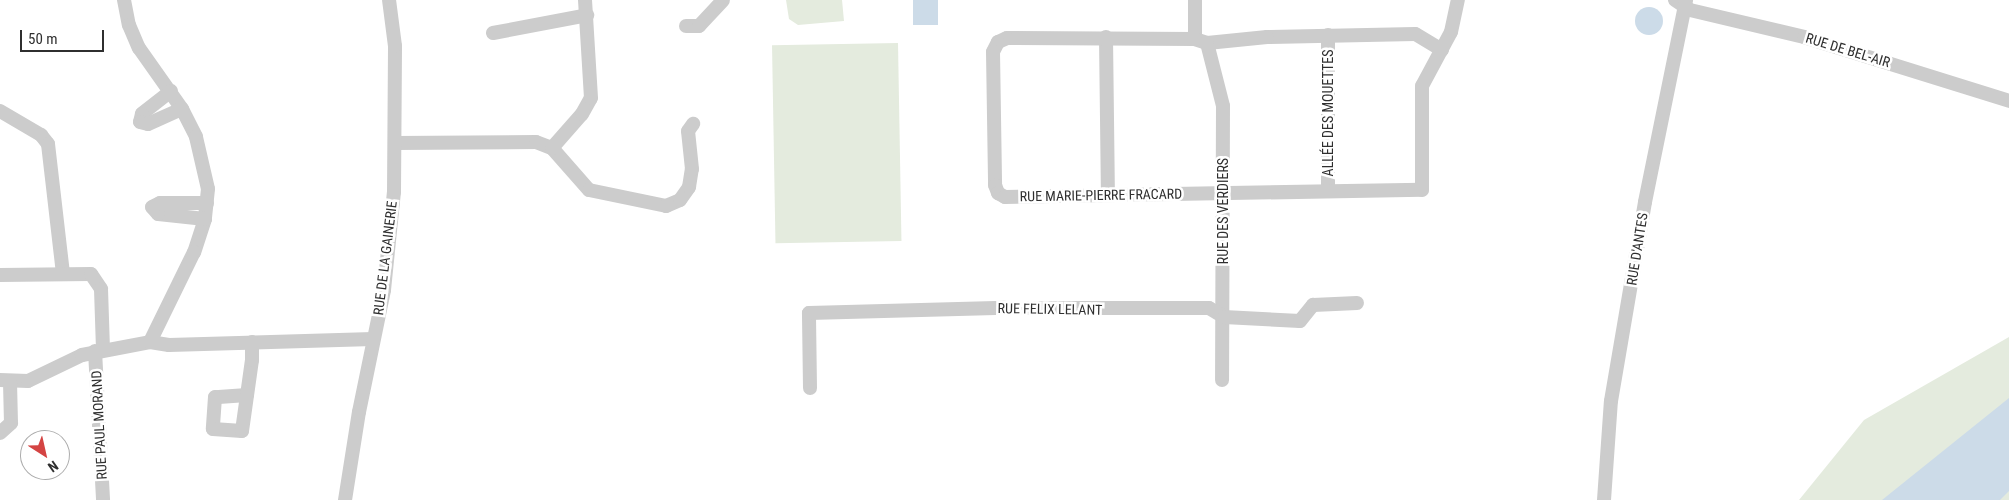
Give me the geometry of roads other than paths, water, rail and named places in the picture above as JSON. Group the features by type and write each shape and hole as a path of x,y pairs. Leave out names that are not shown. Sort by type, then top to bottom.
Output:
{"street":[{"path":"124,0 129,25 139,48 182,109 202,155 207,203 205,219 194,252 150,342"},
{"name":"RUE DE LA GAINERIE","path":"345,500 373,339 384,290 395,143 395,46 389,7 382,0"},
{"path":"552,148 582,114 591,98 585,0"},
{"path":"686,26 699,26 722,0"},
{"name":"RUE DES VERDIERS","path":"1195,0 1201,41 1223,106 1224,317 1222,380"},
{"name":"RUE MARIE-PIERRE FRACARD","path":"1442,50 1415,34 1267,37 1201,41 1106,37 1006,38 998,42 993,52 995,185 998,193 1005,197 1422,190 1422,86 1442,50 1451,32 1458,0"},
{"name":"RUE DE BEL-AIR","path":"1682,2 1804,37 2009,101"},
{"name":"RUE D'ANTES","path":"1604,500 1611,401 1682,2"},
{"path":"492,33 587,16"},
{"name":"ALLÉE DES MOUETTES","path":"1328,36 1328,191"},
{"path":"1106,37 1108,195"},
{"path":"171,91 142,114 140,122 148,124 182,109"},
{"path":"0,111 41,135 48,144 63,273"},
{"path":"395,143 527,141 552,148 589,190 666,206 680,200 689,186 692,169 688,131 693,124"},
{"path":"205,219 158,214 152,207 160,203 207,203"},
{"name":"RUE PAUL MORAND","path":"0,275 90,274 99,284 98,350 103,500"},
{"name":"RUE FELIX LELANT","path":"810,388 809,313 1005,308 1209,308 1224,317 1300,321 1313,305 1357,303"},
{"path":"0,433 11,423 5,380 36,378 68,360 98,350 150,342 169,345 373,339"},
{"path":"247,395 252,342"}],"water":[{"path":"913,0 938,0 938,25 913,25"},
{"path":"1649,7 1659,11 1663,21 1659,31 1649,35 1639,31 1635,21 1639,11"},
{"path":"2009,398 2009,491 2000,500 1882,500"}]}
